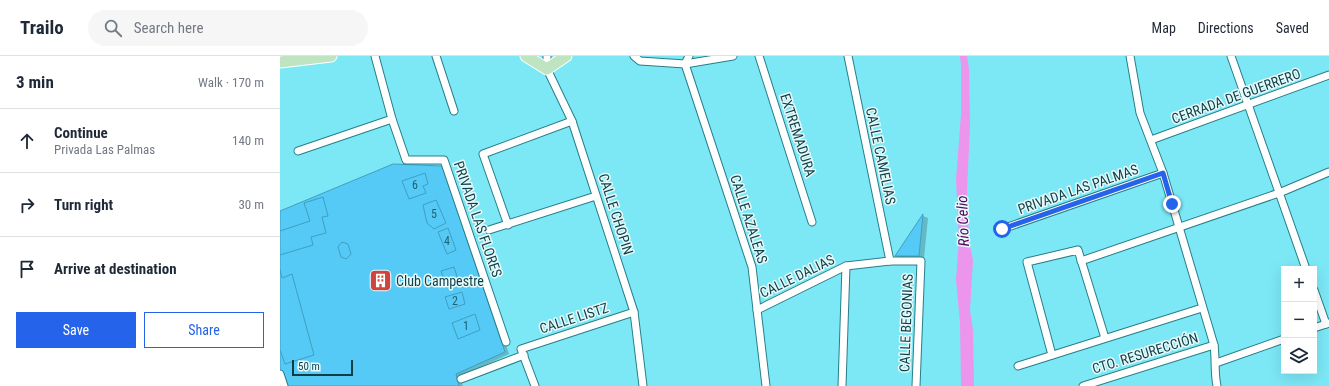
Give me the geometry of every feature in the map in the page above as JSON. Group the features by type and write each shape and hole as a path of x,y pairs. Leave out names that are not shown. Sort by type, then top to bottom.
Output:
{"main road":[{"path":"280,62 331,56"},
{"path":"526,56 547,69 566,56"}],"street":[{"name":"PRIVADA LAS FLORES","path":"375,56 392,119 406,160 444,160 506,342"},
{"path":"436,56 454,111"},
{"path":"538,56 547,69"},
{"name":"CALLE CHOPIN","path":"547,56 547,69 572,121 634,312 643,386"},
{"path":"634,56 640,61 685,64 733,56"},
{"path":"685,64 689,56"},
{"name":"EXTREMADURA","path":"758,56 812,222"},
{"name":"CALLE CAMELIAS","path":"848,56 890,261"},
{"path":"1130,56 1140,113 1163,173 1214,345 1216,363 1214,372 1217,386"},
{"path":"1231,56 1305,266"},
{"name":"CALLE AZALEAS","path":"685,64 752,267 766,386"},
{"name":"CERRADA DE GUERRERO","path":"1151,140 1248,106 1329,75"},
{"path":"298,151 392,119"},
{"path":"508,225 483,154 572,121"},
{"path":"1081,261 1279,193 1329,172"},
{"name":"PRIVADA LAS PALMAS","path":"1002,229 1163,173"},
{"path":"490,230 596,196"},
{"path":"1052,355 1027,262 1078,250 1106,338"},
{"name":"CALLE DALIAS","path":"757,310 846,266 890,261 921,261"},
{"name":"CALLE BEGONIAS","path":"916,386 921,261"},
{"path":"842,386 846,266"},
{"path":"1317,297 1328,324 1317,327"},
{"path":"1018,366 1202,308"},
{"name":"CALLE LISTZ","path":"460,379 522,352 634,312"},
{"path":"1216,363 1281,340"},
{"name":"CTO. RESURECCIÓN","path":"1083,386 1214,345"},
{"path":"522,352 535,386"},
{"path":"280,374 284,386"}],"water":[{"name":"Río Celio","path":"960,56 967,56 969,69 970,126 967,191 969,241 973,260 970,310 973,330 974,386 961,386 960,323 956,280 959,239 956,180 961,114"}],"building":[{"name":"Club Campestre","path":"393,164 442,166 505,352 456,374 459,386 280,386 280,211"},
{"path":"425,173 428,184 423,186 426,193 409,199 402,181"},
{"path":"323,197 328,216 322,217 326,233 311,237 313,245 280,255 280,231 310,221 304,203"},
{"path":"436,200 446,223 434,229 427,223 423,205"},
{"path":"923,214 919,256 895,256"},
{"path":"448,228 456,250 447,254 438,232"},
{"path":"342,242 348,244 351,254 346,259 341,257 338,247"},
{"path":"454,267 459,283 447,288 441,271"},
{"path":"280,270 282,278 292,274 314,355 285,364 280,350"},
{"path":"462,292 465,304 449,309 445,297"},
{"path":"475,314 480,330 458,339 452,323"}],"place":[{"name":"Club Campestre","path":"381,281"}],"route":[{"path":"1002,229 1163,173 1172,204"}]}
